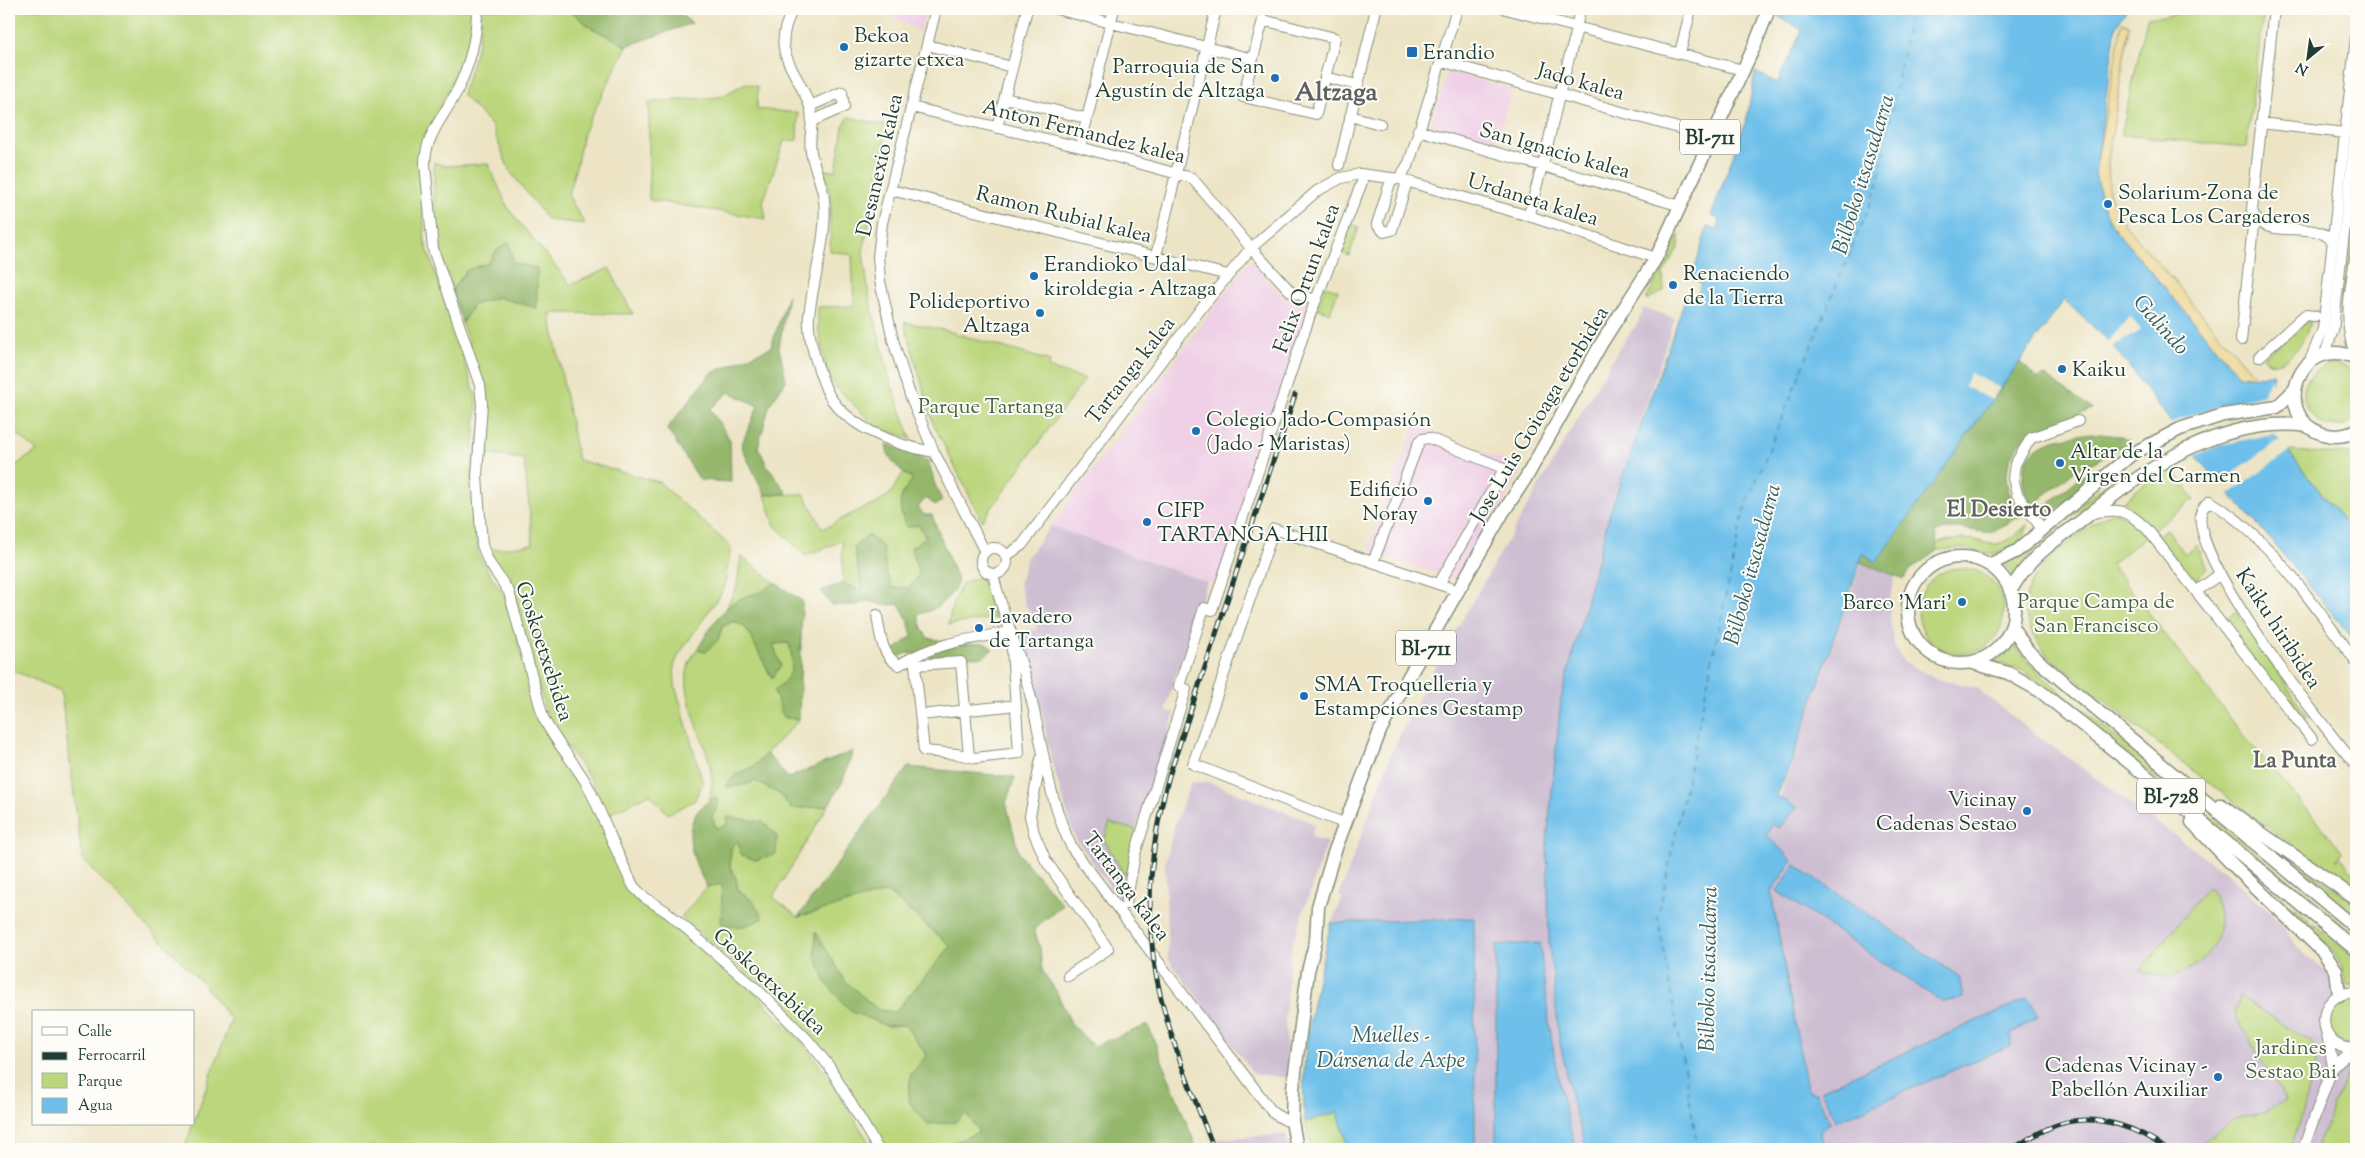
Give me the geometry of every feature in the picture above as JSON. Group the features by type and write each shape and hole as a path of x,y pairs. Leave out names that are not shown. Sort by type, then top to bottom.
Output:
{"main road":[{"name":"BI-711","path":"1656,258 1681,206 1740,69 1769,9"},
{"name":"Jose Luis Goioaga etorbidea","path":"1297,1149 1292,1121 1293,1088 1296,1077 1303,1003 1316,940 1318,907 1325,880 1380,731 1601,344 1656,258"},
{"path":"2356,357 2337,353 2325,354 2309,363 2297,380 2294,390 2295,403 2300,416 2308,426 2330,436 2342,436 2356,430"},
{"path":"1989,565 2017,551 2132,454 2180,428 2223,415 2277,407 2294,390"},
{"path":"2010,591 2028,564 2132,480 2151,467 2225,434 2281,423 2308,426"},
{"path":"2342,436 2356,442"},
{"name":"BI-728","path":"1956,557 1973,558 1989,565 2002,576 2010,591 2014,609 2012,627 2003,643 1990,655 1973,662 1955,664 1938,659 1924,649 1913,635 1908,619 1908,601 1913,585 1924,571 1939,561 1956,557"},
{"name":"BI-728","path":"2012,627 2028,651 2042,664 2356,928"},
{"name":"BI-728","path":"1973,662 2024,681 2150,779 2356,950"},
{"path":"2164,766 2356,899"},
{"path":"2150,779 2231,864 2323,952 2336,970 2339,995"},
{"name":"BI-711","path":"1296,1077 1302,1149"}],"street":[{"name":"Goskoetxebidea","path":"477,9 475,45 458,90 430,137 425,152 425,164 433,249 480,385 482,404 477,476 482,545 488,561 509,592 543,717 550,731 575,765 588,788 634,887 644,898 667,912 759,991 807,1039 829,1066 878,1149"},
{"path":"793,9 784,25 783,50 810,106 812,120 810,150 824,199 823,234 808,318 814,352 827,390 836,405 866,430 934,452"},
{"name":"Desanexio kalea","path":"936,9 882,223 878,256 880,280 893,340 910,395 934,452 985,552"},
{"path":"997,128 1027,9"},
{"path":"1056,9 1253,59"},
{"path":"1080,147 1114,9"},
{"path":"1156,256 1216,9"},
{"path":"1339,165 1376,9"},
{"path":"1399,181 1409,163 1458,9"},
{"path":"1506,9 1740,69"},
{"path":"1529,214 1543,166 1580,9"},
{"path":"1680,53 1691,9"},
{"path":"2240,340 2274,9"},
{"path":"1263,20 1335,38 1325,77 1316,114 1244,97 1263,20"},
{"path":"2309,363 2323,329 2356,37"},
{"path":"928,45 1012,67"},
{"name":"Jado kalea","path":"1442,61 1710,137"},
{"path":"1325,77 1357,85"},
{"path":"810,106 842,92 844,107 812,120"},
{"path":"1009,99 1081,117"},
{"name":"Anton Fernandez kalea","path":"911,107 1080,147 1192,178 1291,292 1316,300"},
{"path":"1350,116 1380,124"},
{"path":"2261,123 2344,133"},
{"path":"2325,354 2333,330 2356,128"},
{"name":"San Ignacio kalea","path":"1418,130 1681,206"},
{"name":"Tartanga kalea","path":"1006,556 1027,538 1084,461 1251,248 1328,184 1349,175 1371,175 1399,181"},
{"name":"Urdaneta kalea","path":"1399,181 1529,216 1656,258"},
{"name":"Felix Ortun kalea","path":"1126,904 1138,844 1186,689 1179,686 1204,608 1212,610 1316,300 1362,182"},
{"name":"Ramon Rubial kalea","path":"891,190 1228,275"},
{"path":"2254,217 2258,222 2269,227 2324,233 2334,242"},
{"path":"2356,251 2348,321 2350,342 2356,357"},
{"path":"2259,357 2305,315 2315,316"},
{"path":"2042,529 2016,494 2013,478 2015,464 2031,438 2078,421"},
{"name":"Jose Luis Goioaga etorbidea","path":"1373,562 1419,442 1426,437 1501,467 1503,471 1439,584"},
{"name":"Kaiku hiribidea","path":"2356,661 2272,553 2246,527 2210,501 2201,511 2200,524 2220,574 2316,718 2356,765"},
{"name":"Kaiku hiribidea","path":"2090,514 2114,509 2131,515 2147,529 2312,739"},
{"path":"1346,824 1193,764 1274,529 1459,591"},
{"path":"997,548 1006,556 1004,569 993,574 983,567 981,559 985,552 997,548"},
{"name":"Tartanga kalea","path":"993,574 1026,678 1057,812 1072,848 1228,1050 1273,1113 1285,1120 1292,1121"},
{"path":"2197,591 2220,574"},
{"path":"877,615 886,654 891,662 899,665 919,653 939,646 1010,632"},
{"path":"969,757 961,662 916,665 924,751 957,754 969,757 975,758 1019,753 1012,652 1014,643"},
{"path":"920,715 1008,706"},
{"path":"2304,728 2316,718"},
{"path":"1044,757 1040,763 1030,816 1034,833 1046,861 1108,949 1068,976"},
{"path":"2303,1149 2333,1066 2324,1016 2327,1007 2339,995 2356,993"},
{"path":"2327,1034 2342,1047 2356,1048"},
{"path":"2333,1066 2356,1048"}],"shaded area":[{"path":"880,9 927,9 920,32"},
{"path":"1448,71 1512,89 1496,145 1430,127"},
{"path":"1250,260 1284,298 1309,306 1217,585 1051,526"},
{"path":"1642,308 1675,318 1610,512 1561,699 1547,841 1551,976 1559,1037 1573,1105 1587,1149 1576,1149 1563,1107 1547,1017 1540,943 1496,945 1496,1149 1475,1149 1474,918 1331,923 1343,898 1339,896 1389,759 1407,720 1448,644 1588,401 1619,348 1637,324 1643,311"},
{"path":"1415,425 1523,468 1459,581 1373,552 1368,546"},
{"path":"1051,526 1207,582 1170,693 1166,710 1175,713 1136,830 1124,893 1119,900 1074,836 1052,763 1042,714 1020,649 1019,633 1037,629 1032,614 1025,604 1019,584 1027,557"},
{"path":"1861,563 1895,576 1890,597 1890,619 1894,645 1903,661 1936,679 1975,687 2023,725 2229,875 2278,920 2299,949 2337,981 2356,994 2356,1149 1827,1149 1820,1136 1821,1129 1830,1121 1807,1090 1770,892 1767,836 1772,824 1797,808 1780,797"},
{"path":"1191,782 1209,782 1315,824 1311,837 1327,842 1291,948 1285,1016 1288,1078 1254,1074 1168,959 1165,864 1174,827"},
{"path":"1286,1134 1290,1149 1223,1149 1218,1139"}],"green space":[{"path":"9,9 474,9 470,42 419,154 425,242 477,401 472,473 478,555 506,599 541,724 578,777 636,899 673,926 757,995 808,1049 829,1078 873,1149 379,1149 373,1145 362,1149 184,1149 192,1126 195,1126 195,1119 231,1020 204,985 82,859 61,691 14,671 9,666 9,470 37,451 9,427"},
{"path":"482,9 569,9 590,27 627,46 583,133 568,195 585,224 548,220 509,170 492,126 462,94 480,32"},
{"path":"569,9 673,9 692,23 627,46 590,27"},
{"path":"2219,9 2264,9 2246,147 2121,135 2147,18"},
{"path":"746,83 758,87 757,109 798,113 797,140 784,141 763,202 766,219 649,200 649,102 720,97"},
{"path":"849,117 888,126 863,252 869,296 889,377 911,439 876,427 835,386 828,376 818,328 818,307 854,306 852,255 830,251 831,199 824,170 836,171 843,126"},
{"path":"434,162 444,166 488,164 509,210 571,285 609,268 633,314 550,313 578,460 659,482 731,547 724,589 679,654 674,666 675,685 703,783 694,801 668,814 650,794 606,815 591,780 548,720 512,588 492,560 489,550 533,544 524,459 482,454 486,396 462,323 473,305 498,297 537,308 513,263 509,243 497,250 488,263 467,270 452,289 438,244 434,204"},
{"path":"2356,172 2356,210 2344,316 2340,315"},
{"path":"1350,223 1359,227 1349,256 1340,252"},
{"path":"1679,234 1679,246 1663,274 1664,291 1646,300"},
{"path":"509,242 513,263 537,268 537,308 497,297 473,305 462,323 452,290 467,270 488,263 497,250"},
{"path":"1325,286 1338,290 1330,313 1317,308"},
{"path":"788,295 779,347 786,381 770,404 758,447 767,465 787,493 765,495 741,446 758,406 729,392 710,409 730,440 731,482 700,480 667,429 710,374 771,347"},
{"path":"2310,321 2308,329 2299,346 2285,360 2278,363 2270,362 2263,357"},
{"name":"Parque Tartanga","path":"904,322 944,330 1050,361 1048,368 1085,379 982,521 933,423"},
{"path":"2020,362 2038,379 2044,375 2092,409 2025,436 2009,460 2006,481 2011,499 2022,515 1991,533 1957,528 1935,532 1938,550 1911,569 1904,579 1860,562 1863,552 1876,562"},
{"path":"2329,364 2339,364 2356,372 2356,418 2342,426 2329,426 2317,420 2308,410 2304,398 2305,385 2313,373"},
{"path":"2091,433 2118,436 2130,441 2096,461 2075,470 2033,505 2026,495 2023,480 2025,464 2030,455 2038,448 2057,439"},
{"path":"886,444 916,454 929,462 934,482 942,501 935,505 926,498 918,507 924,515 932,515 958,582 947,599 942,603 924,613 918,614 922,629 928,638 961,645 984,643 993,649 983,657 926,656 907,653 898,657 893,651 912,636 908,620 899,604 883,605 869,601 855,605 831,605 821,591 843,583 862,591 854,547 868,535 883,547 886,571 892,588 909,588 919,575 911,548 926,537 919,525 906,527 900,507 904,491 913,479 895,464 889,455"},
{"path":"2288,451 2348,454 2356,458 2356,537"},
{"path":"2172,465 2194,500 2152,531 2130,509 2118,505"},
{"path":"2102,468 2102,473 2051,514 2041,516 2036,514 2084,474"},
{"path":"2122,472 2126,477 2051,534 2024,561 2014,575 2003,563"},
{"path":"903,473 913,479 904,491 900,502 903,519 906,527 919,525 926,538 911,548 919,575 909,588 892,588 886,571 883,547 859,570 862,592 843,583 842,541 805,556 775,526 765,495 804,494 823,529 861,509 876,504 890,494"},
{"name":"Parque Campa de San Francisco","path":"2115,512 2123,515 2147,535 2111,564 2240,731 2340,848 2342,852 2336,860 2340,857 2356,877 2356,889 2236,804 2043,651 2032,633 2026,617 2025,602 2029,588 2036,575 2059,551 2103,517"},
{"path":"2027,525 2019,542 2002,552 1989,554 1963,549 1938,550 1936,544 1960,539 1998,544 2012,538"},
{"path":"2167,529 2185,554 2197,545 2207,568 2198,577 2200,580 2194,582 2156,536"},
{"path":"741,556 774,582 764,592 740,599 725,611 737,586"},
{"path":"1961,568 1978,571 1992,580 2001,594 2004,611 2001,628 1992,642 1978,651 1961,654 1944,651 1930,642 1921,628 1918,611 1921,594 1930,580 1944,571"},
{"path":"979,577 987,590 995,618 948,625 953,603 962,583"},
{"path":"774,582 802,601 799,720 783,717 774,691 786,680 791,670 792,659 789,643 773,644 781,666 772,678 746,628 734,621 722,627 718,640 706,652 697,650 726,609 745,596 764,590"},
{"path":"2236,611 2308,717 2302,720 2223,620"},
{"path":"734,621 746,628 772,678 773,644 789,643 794,665 788,680 783,717 799,720 753,767 736,774 741,786 755,781 781,795 791,809 828,806 773,897 798,917 887,892 951,946 896,1012 878,1010 845,981 816,933 815,954 886,1026 905,1025 927,1056 911,1074 908,1101 928,1124 955,1122 966,1113 979,1132 956,1142 957,1149 885,1149 825,1051 768,992 681,917 707,887 722,884 723,910 748,925 755,922 754,902 738,890 736,878 730,867 731,848 738,841 756,860 727,818 726,827 716,829 712,816 716,797 709,800 712,780 709,761 687,690 689,664 696,650 706,652 718,640 722,627"},
{"path":"2013,645 2037,672 2356,936 2356,942 2035,679 2019,669 1994,662 2008,653"},
{"path":"853,751 842,783 828,806 791,809 781,795 755,781 741,786 725,787 736,774 753,767 767,754 788,778"},
{"path":"908,767 1015,777 1006,803 1019,854 1063,905 1034,929 1040,948 1042,970 1056,991 1071,1023 1093,1046 1148,1025 1197,1149 957,1149 955,1142 979,1132 966,1113 955,1122 928,1124 908,1101 911,1074 927,1055 905,1025 886,1026 850,1011 826,983 815,954 816,932 845,981 878,1010 895,1012 951,946 887,892 798,917"},
{"path":"716,797 719,805 712,816 716,828 726,826 728,817 764,822 777,836 776,854 756,860 741,855 738,841 731,848 730,867 736,878 738,890 754,902 763,919 751,924 737,927 721,923 722,884 707,887 695,862 690,837 691,825 704,805"},
{"path":"2235,820 2347,898 2356,907 2356,920"},
{"path":"1110,823 1136,830 1128,872 1123,873 1104,840"},
{"path":"2232,857 2356,959 2356,987 2346,984 2341,965 2331,948"},
{"path":"2208,887 2217,905 2219,923 2215,941 2206,956 2193,967 2177,974 2159,976 2140,970"},
{"name":"Jardines Sestao Bai","path":"2239,996 2311,1042 2316,1052 2317,1063 2291,1149 2199,1149 2196,1146 2237,1117 2265,1113 2285,1100 2235,1015"},
{"path":"2343,997 2356,997 2356,1044 2345,1044 2332,1036 2328,1014 2333,1006"},
{"name":"Jardines Sestao Bai","path":"2356,1063 2356,1149 2316,1149 2348,1071"},
{"path":"1338,1112 1348,1149 1312,1149 1305,1122"}],"sand":[{"name":"Solarium-Zona de Pesca Los Cargaderos","path":"2122,22 2129,25 2108,161 2109,192 2122,221 2256,377 2239,375 2116,231 2102,203 2095,173"}],"water":[{"path":"1780,9 2127,9 2116,26 2095,173 2102,203 2116,231 2239,375 2256,377 2273,373 2266,424 2356,537 2356,642 2259,526 2205,467 2111,343 2064,300 1876,563 1863,553 1793,758 1777,796 1797,808 1779,828 1772,824 1767,835 1792,861 1771,892 1807,1090 1811,1093 1816,1093 1830,1122 1821,1130 1820,1136 1827,1149 1587,1149 1573,1105 1559,1037 1549,942 1547,841 1561,699 1610,512 1686,297 1696,300 1701,283 1692,279 1707,227 1718,230 1720,219 1711,216 1747,118 1755,72 1777,83 1802,30 1778,16"},
{"path":"1795,865 1959,976 1963,998 1942,1002 1777,891"},
{"name":"Muelles - Dársena de Axpe","path":"1474,918 1475,1149 1348,1149 1338,1112 1305,1122 1303,1097 1306,1046 1314,996 1331,923"},
{"name":"Muelles - Dársena de Axpe","path":"1540,943 1557,1073 1576,1149 1496,1149 1496,945"},
{"path":"2028,998 2039,1016 2011,1034 2011,1045 1837,1121 1821,1090"}],"pier":[{"path":"2130,316 2141,330 2116,343 2112,348 2108,342"},
{"path":"1970,373 2000,388 1992,400 1964,386"},
{"path":"2271,378 2273,389 2268,423 2277,433 2221,445 2193,456 2169,424 2196,413 2263,394"},
{"path":"2281,439 2290,451 2228,495 2217,484"}],"ferry route":[{"path":"1698,1149 1658,917 1744,510 1878,185 1911,9"}],"railway":[{"path":"1214,1149 1178,1056 1166,1017 1155,970 1150,915 1153,859 1162,803 1169,776 1295,395"},
{"path":"2012,1149 2053,1126 2080,1120 2106,1122 2132,1129 2166,1149"}],"place":[{"name":"Bekoa gizarte etxea","path":"844,47"},
{"name":"Erandio","path":"1412,52"},
{"name":"Parroquia de San Agustín de Altzaga","path":"1275,78"},
{"name":"Solarium-Zona de Pesca Los Cargaderos","path":"2108,204"},
{"name":"Erandioko Udal kiroldegia - Altzaga","path":"1034,276"},
{"name":"Renaciendo de la Tierra","path":"1673,285"},
{"name":"Polideportivo Altzaga","path":"1040,313"},
{"name":"Kaiku","path":"2062,369"},
{"name":"Colegio Jado-Compasión (Jado - Maristas)","path":"1196,431"},
{"name":"Altar de la Virgen del Carmen","path":"2060,463"},
{"name":"Edificio Noray","path":"1428,501"},
{"name":"CIFP TARTANGA LHII","path":"1147,522"},
{"name":"Barco 'Mari'","path":"1962,602"},
{"name":"Lavadero de Tartanga","path":"979,628"},
{"name":"SMA Troquelleria y Estampciones Gestamp","path":"1304,696"},
{"name":"Vicinay Cadenas Sestao","path":"2027,811"},
{"name":"Cadenas Vicinay - Pabellón Auxiliar","path":"2218,1077"}],"district":[{"name":"Altzaga","path":"1336,91"},
{"name":"El Desierto","path":"1999,508"},
{"name":"La Punta","path":"2295,759"}],"water label":[{"name":"Bilboko itsasadarra","path":"1862,174"},
{"name":"Galindo","path":"2162,324"},
{"name":"Bilboko itsasadarra","path":"1751,564"},
{"name":"Bilboko itsasadarra","path":"1707,969"}]}
